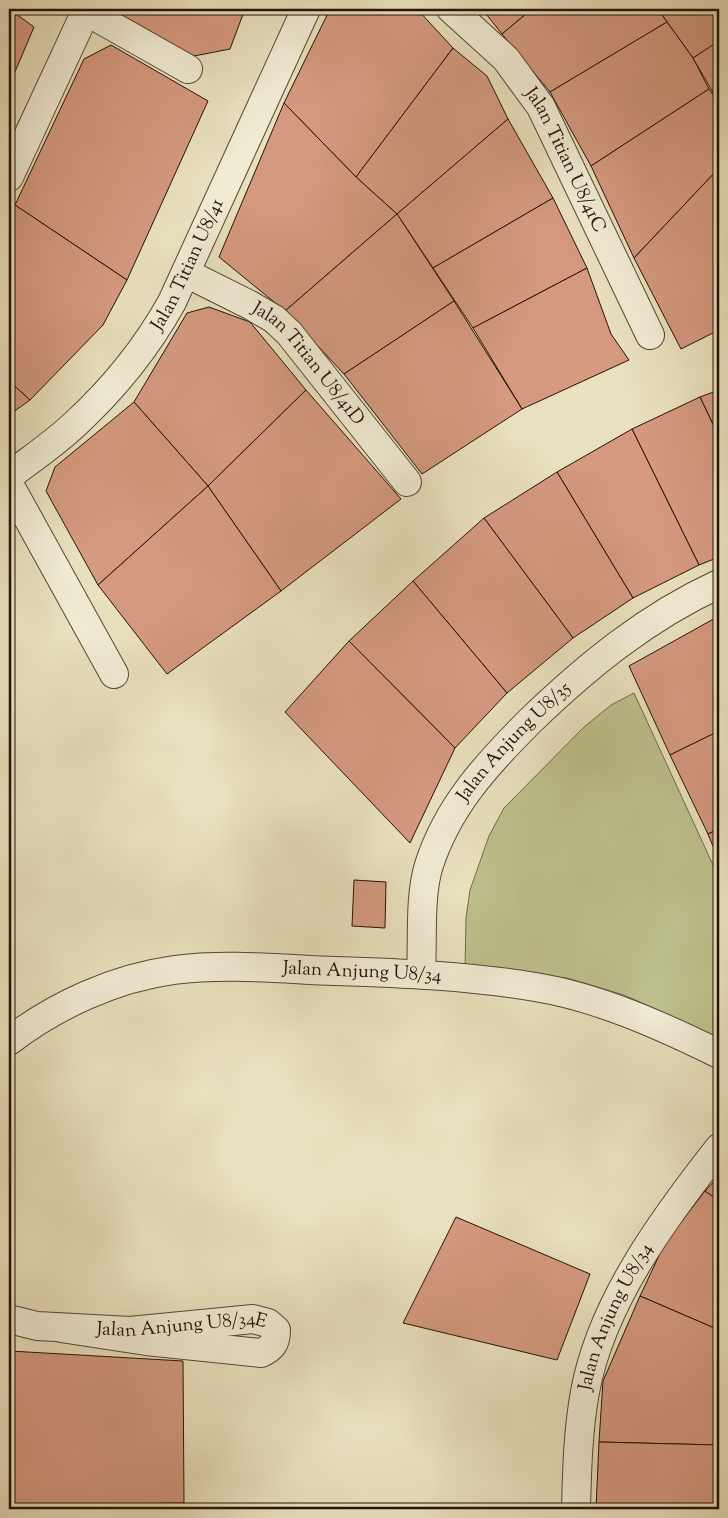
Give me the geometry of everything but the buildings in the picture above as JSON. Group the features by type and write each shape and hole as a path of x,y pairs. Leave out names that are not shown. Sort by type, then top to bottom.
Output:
{"street":[{"name":"Jalan Titian U8/41","path":"9,476 74,425 134,360 156,330 186,272 306,9"},
{"name":"Jalan Titian U8/41C","path":"451,9 506,59 540,107 650,335"},
{"path":"9,177 84,10 188,69"},
{"name":"Jalan Titian U8/41D","path":"186,272 274,319 288,333 407,482"},
{"path":"9,484 114,674"},
{"name":"Jalan Anjung U8/35","path":"421,974 424,897 428,868 441,831 458,802 482,770 560,692 618,642 684,600 719,584"},
{"name":"Jalan Anjung U8/34","path":"9,1041 64,1005 142,977 173,970 223,967 421,974 536,987 577,997 656,1026 719,1054"},
{"name":"Jalan Anjung U8/34","path":"576,1509 579,1443 585,1391 598,1346 639,1260 665,1219 719,1148"},
{"name":"Jalan Anjung U8/34E","path":"9,1319 37,1326 130,1331 253,1320 268,1323 276,1330 276,1339 271,1348 261,1352 146,1341 61,1328"}],"green space":[{"path":"634,693 719,878 719,1038 624,995 567,978 465,969 466,918 470,890 489,836 504,808 583,728 611,705"}]}
